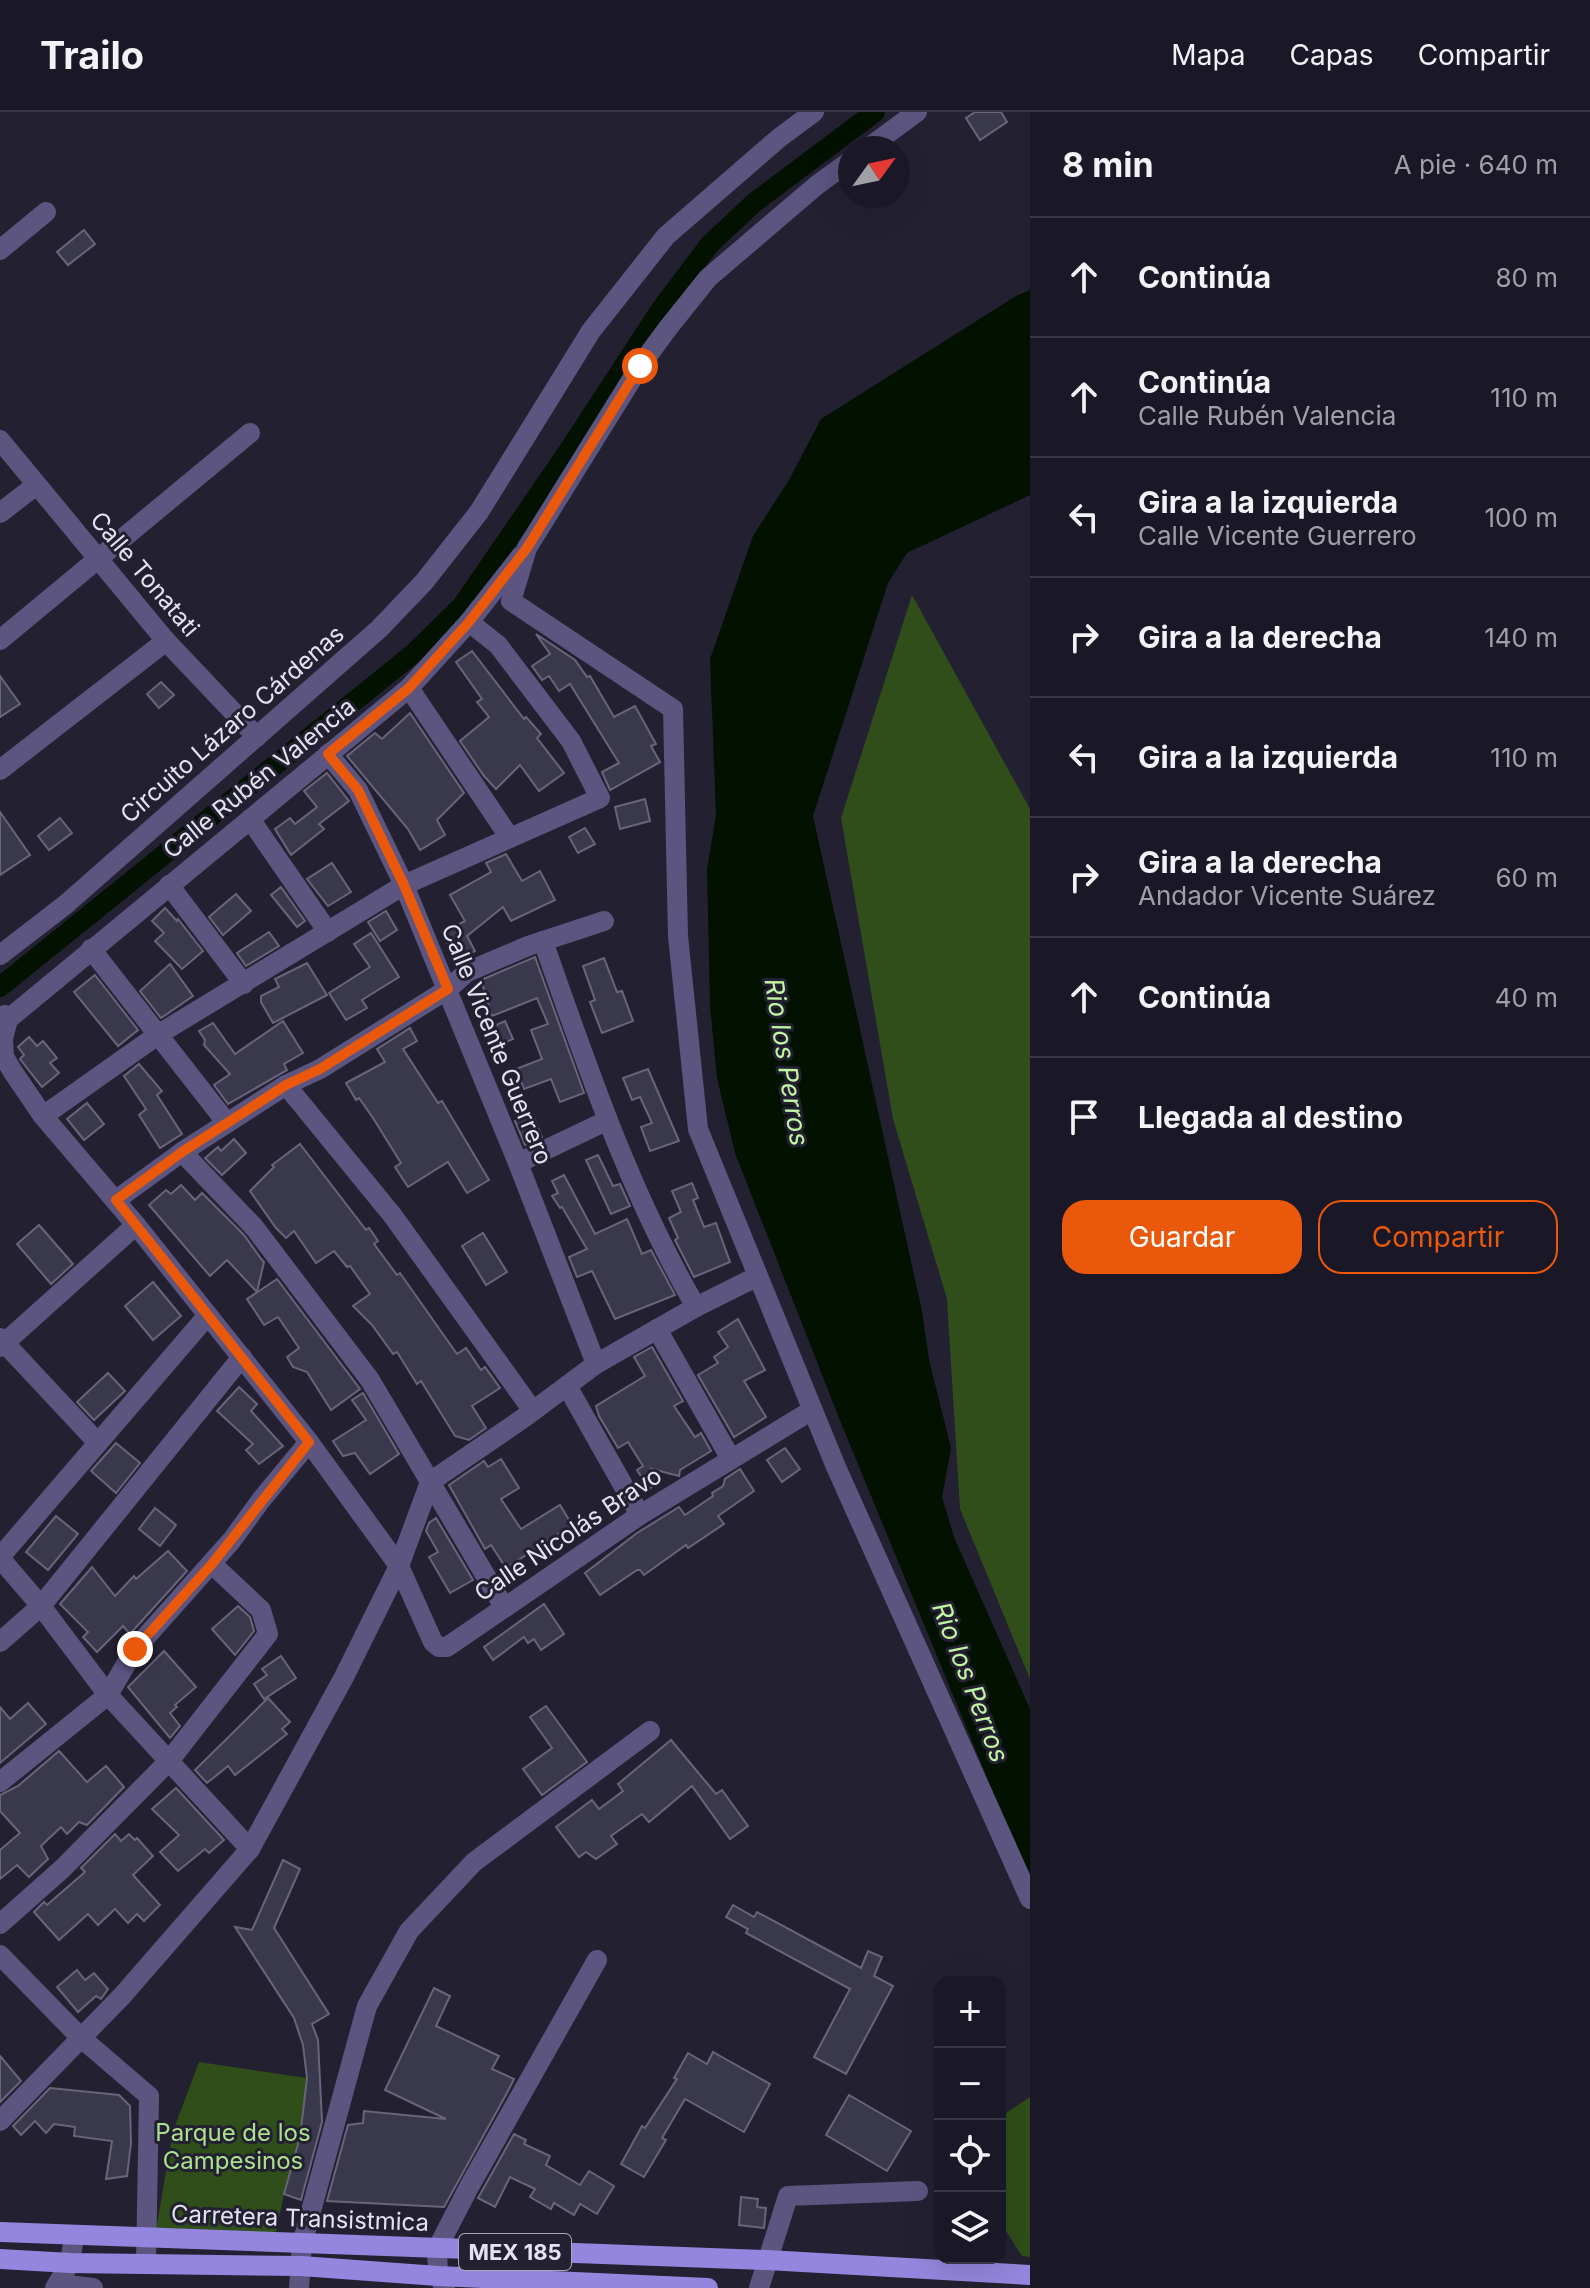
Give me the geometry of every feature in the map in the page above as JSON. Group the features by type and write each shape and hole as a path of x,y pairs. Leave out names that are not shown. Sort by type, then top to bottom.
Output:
{"main road":[{"name":"Carretera Transistmica","path":"0,2232 767,2260 1030,2275"},
{"path":"598,2283 599,2255"},
{"name":"Carretera Transistmica","path":"0,2259 301,2266 442,2282 598,2283 708,2288"}],"street":[{"name":"Circuito Lázaro Cárdenas","path":"0,955 65,905 379,629 424,582 479,512 591,331 666,236 814,112"},
{"path":"884,136 917,112"},
{"path":"838,170 708,278 640,366 527,548 511,601 673,709 678,936 698,1129 836,1467 1030,1899"},
{"path":"0,250 46,212"},
{"path":"0,640 250,433"},
{"name":"Calle Tonatati","path":"0,440 166,641 257,737"},
{"path":"0,513 35,486"},
{"name":"Calle Rubén Valencia","path":"3,1016 91,949 409,688 469,622 527,548"},
{"path":"43,1116 159,1034 404,885 600,798 571,741 498,645 469,622"},
{"path":"0,770 166,641"},
{"path":"409,688 510,838"},
{"name":"Calle Vicente Guerrero","path":"328,754 358,790 404,885 596,1364"},
{"path":"250,819 328,932"},
{"path":"169,885 244,984"},
{"path":"116,1200 182,1152 286,1085 320,1069 448,989 467,972 543,941 604,921"},
{"path":"543,941 606,1121 671,1266 696,1307"},
{"path":"91,949 227,1123"},
{"path":"3,1016 4,1057 43,1116 116,1200 242,1357 309,1442 399,1566"},
{"path":"286,1085 393,1216 533,1411"},
{"path":"518,1163 606,1121"},
{"path":"182,1152 254,1227 370,1380 504,1607"},
{"path":"98,1443 2,1343 136,1225"},
{"path":"0,2121 122,1996 250,1849 344,1677 399,1566 430,1482 596,1364 748,1281"},
{"path":"208,1315 0,1558 41,1606 108,1695 250,1849"},
{"path":"657,1329 731,1459"},
{"path":"0,1642 41,1606 242,1357"},
{"path":"567,1386 640,1515"},
{"name":"Calle Nicolás Bravo","path":"399,1566 433,1642 439,1647 447,1647 640,1515 804,1415"},
{"path":"0,1782 108,1695 135,1649 212,1564 309,1442"},
{"path":"0,1924 62,1869 169,1761 268,1634 261,1610 212,1564"},
{"path":"299,2288 302,2244 367,2006 409,1931 474,1862 650,1731"},
{"path":"0,1955 80,2037 149,2096 146,2264"},
{"path":"442,2282 437,2249 597,1960"},
{"path":"759,2288 788,2196 918,2191"},
{"path":"74,2236 70,2263 57,2286 93,2288"}],"green space":[{"path":"912,595 1030,809 1030,1679 960,1509 947,1299 893,1119 841,818"},
{"name":"Parque de los Campesinos","path":"199,2062 307,2078 300,2137 275,2237 156,2230 173,2131"},
{"path":"1030,2097 1030,2257 1022,2256 1006,2231 1006,2113"}],"water":[{"name":"Rio los Perros","path":"1030,290 1030,495 907,553 888,583 813,816 922,1311 929,1360 951,1448 942,1497 954,1537 1030,1709 1030,1882 839,1418 735,1153 717,1078 710,1006 707,869 716,815 710,659 753,536 789,480 821,419"}],"building":[{"path":"975,112 1001,112 1007,122 980,140 966,118"},
{"path":"84,230 95,244 68,265 57,252"},
{"path":"536,634 575,660 587,677 590,676 614,717 635,706 656,744 651,746 660,762 610,790 602,772 619,763 570,684 559,691 549,676 542,680 532,666 550,654"},
{"path":"472,651 524,719 526,717 541,734 537,738 564,773 539,791 520,765 496,789 460,741 489,717 477,702 482,699 456,662"},
{"path":"0,676 20,704 0,717"},
{"path":"161,682 174,695 159,708 147,694"},
{"path":"410,713 464,793 437,820 445,835 420,850 408,829 347,756 375,733 382,739"},
{"path":"327,773 349,801 319,824 324,829 291,855 275,829 290,818 295,824 317,807 304,791"},
{"path":"645,799 650,821 620,829 615,807"},
{"path":"0,812 30,855 0,875"},
{"path":"60,818 72,833 49,850 38,836"},
{"path":"585,828 595,844 578,853 569,837"},
{"path":"506,854 522,881 540,871 555,900 511,921 503,907 467,936 475,951 456,961 442,933 465,921 450,895 491,872 486,863"},
{"path":"332,863 351,892 328,906 307,879"},
{"path":"281,887 305,921 297,927 271,895"},
{"path":"236,894 251,911 223,935 209,917"},
{"path":"165,908 178,919 203,951 182,969 155,941 164,933 152,921"},
{"path":"386,911 397,930 380,941 368,922"},
{"path":"269,932 279,946 246,966 237,953"},
{"path":"371,933 399,977 362,1000 367,1008 346,1020 329,993 370,967 354,944"},
{"path":"535,957 584,1093 560,1102 551,1079 524,1089 516,1069 542,1059 531,1030 548,1024 537,998 492,1016 481,980"},
{"path":"604,958 617,992 622,991 633,1021 602,1033 590,1002 595,1000 583,966"},
{"path":"307,963 327,995 273,1023 261,1002 261,996 279,987 275,979"},
{"path":"170,964 193,996 161,1018 140,991"},
{"path":"95,975 138,1030 118,1046 74,992"},
{"path":"283,1021 303,1053 284,1064 287,1070 228,1104 214,1085 230,1074 204,1045 205,1040 199,1031 213,1023 235,1054"},
{"path":"505,1021 513,1039 492,1048 485,1030"},
{"path":"410,1028 417,1041 403,1049 438,1103 442,1101 489,1180 467,1193 448,1162 408,1187 395,1167 401,1163 373,1118 359,1098 356,1100 346,1083 385,1062 377,1049"},
{"path":"29,1037 37,1046 43,1041 57,1058 50,1063 59,1073 42,1087 20,1059 24,1055 18,1047"},
{"path":"139,1064 162,1091 157,1095 182,1134 160,1148 139,1115 146,1109 124,1076"},
{"path":"648,1069 679,1141 650,1151 641,1127 652,1123 640,1097 632,1100 623,1078"},
{"path":"87,1103 104,1124 84,1140 67,1119"},
{"path":"532,1113 542,1137 525,1145 515,1121"},
{"path":"234,1139 246,1153 222,1175 205,1158 218,1147 221,1151"},
{"path":"300,1144 366,1230 369,1228 378,1241 374,1244 397,1275 400,1273 457,1354 466,1348 481,1370 485,1367 500,1388 472,1406 486,1428 469,1440 455,1436 421,1381 417,1384 397,1352 393,1354 372,1325 353,1306 370,1294 350,1266 347,1267 334,1251 316,1263 294,1231 286,1238 276,1228 250,1191 274,1167 272,1165"},
{"path":"598,1155 613,1186 620,1184 630,1206 611,1214 586,1160"},
{"path":"564,1175 595,1234 627,1219 642,1254 651,1250 675,1295 615,1319 592,1271 577,1277 569,1257 587,1249 552,1196 558,1193 552,1181"},
{"path":"692,1183 698,1198 693,1200 704,1227 716,1223 730,1262 694,1277 675,1240 678,1238 669,1218 681,1212 672,1191"},
{"path":"181,1185 195,1200 202,1193 244,1235 264,1262 257,1292 227,1260 210,1276 149,1205 166,1190 171,1194"},
{"path":"39,1225 73,1264 51,1284 17,1244"},
{"path":"483,1233 507,1272 486,1285 462,1246"},
{"path":"277,1279 360,1389 331,1410 307,1372 293,1367 287,1357 299,1348 278,1317 264,1325 247,1299"},
{"path":"153,1282 181,1316 153,1340 125,1306"},
{"path":"738,1319 765,1370 744,1381 766,1417 734,1437 698,1375 718,1363 714,1357 728,1347 718,1332"},
{"path":"652,1347 683,1401 674,1406 695,1437 701,1433 711,1451 680,1470 679,1476 652,1469 661,1481 649,1489 637,1470 643,1466 628,1442 618,1448 596,1406 645,1376 634,1357"},
{"path":"108,1373 125,1391 94,1420 77,1402"},
{"path":"239,1387 257,1404 251,1411 283,1446 259,1464 246,1450 253,1444 217,1411"},
{"path":"363,1393 399,1454 370,1474 355,1453 343,1456 333,1441 366,1420 352,1400"},
{"path":"116,1443 140,1463 116,1493 91,1471"},
{"path":"785,1448 800,1469 782,1482 767,1460"},
{"path":"501,1459 519,1488 501,1499 521,1529 560,1505 572,1525 506,1568 491,1545 485,1549 449,1485 484,1461 488,1467"},
{"path":"740,1469 754,1491 718,1516 724,1524 688,1548 686,1545 644,1575 637,1570 600,1595 585,1573 637,1533 679,1507 685,1515 713,1496 712,1493 723,1486 725,1479"},
{"path":"155,1508 176,1525 160,1546 139,1529"},
{"path":"56,1516 78,1534 48,1570 26,1552"},
{"path":"436,1518 473,1580 450,1593 429,1557 438,1552 426,1531 429,1523"},
{"path":"168,1551 187,1571 130,1634 123,1626 97,1652 83,1637 88,1632 60,1604 92,1567 115,1596 134,1576 136,1579"},
{"path":"544,1604 564,1634 541,1650 534,1639 528,1643 524,1637 493,1660 484,1647"},
{"path":"238,1606 250,1617 254,1631 235,1655 212,1629"},
{"path":"164,1651 196,1687 170,1713 180,1726 170,1738 128,1687"},
{"path":"281,1656 296,1678 264,1699 254,1684 267,1675 262,1669"},
{"path":"268,1698 290,1722 282,1729 287,1734 235,1775 228,1766 207,1783 195,1770"},
{"path":"28,1703 46,1724 0,1763 0,1707 10,1719"},
{"path":"546,1706 587,1762 542,1795 523,1769 552,1748 530,1717"},
{"path":"671,1740 716,1794 722,1790 748,1826 730,1839 692,1786 649,1822 642,1814 611,1836 617,1844 596,1859 586,1852 579,1857 556,1827 592,1800 599,1809 623,1791 618,1784"},
{"path":"59,1751 87,1782 106,1766 124,1787 87,1825 79,1822 67,1834 61,1827 41,1846 48,1859 29,1877 17,1865 0,1879 0,1850 20,1833 0,1811 0,1795 18,1786"},
{"path":"176,1788 224,1840 209,1853 205,1849 178,1871 160,1852 179,1835 152,1809"},
{"path":"115,1834 121,1841 129,1834 135,1840 137,1838 153,1856 133,1875 160,1905 144,1921 137,1914 128,1923 115,1909 98,1925 88,1914 59,1940 34,1912 44,1902 47,1905 85,1872 81,1868"},
{"path":"283,1860 300,1869 274,1928 329,2014 312,2024 318,2040 322,2122 301,2200 284,2194 300,2137 307,2078 303,2045 294,2018 235,1927 252,1930"},
{"path":"733,1905 754,1917 757,1912 861,1968 868,1951 882,1957 874,1976 893,1986 846,2074 814,2057 850,1989 746,1933 748,1929 726,1917"},
{"path":"77,1970 85,1980 94,1973 108,1989 101,1999 96,1996 78,2012 57,1987"},
{"path":"434,1988 450,1996 436,2026 499,2056 492,2069 514,2079 508,2091 444,2207 327,2201 348,2125 363,2123 364,2111 446,2119 385,2090"},
{"path":"713,2052 770,2084 744,2132 685,2099 644,2177 621,2164 642,2126 645,2128 677,2079 674,2078 688,2053 707,2064"},
{"path":"0,2056 21,2081 0,2102"},
{"path":"50,2088 119,2095 130,2106 131,2143 127,2176 106,2179 112,2141 74,2136 75,2127 54,2124 46,2133 35,2121 21,2135 13,2126"},
{"path":"849,2095 911,2131 887,2171 826,2135"},
{"path":"514,2134 526,2140 524,2144 550,2156 546,2165 580,2185 589,2171 614,2186 597,2214 580,2204 574,2215 554,2203 551,2209 530,2197 535,2189 510,2177 495,2207 478,2198"},
{"path":"741,2197 758,2199 757,2207 766,2208 764,2228 739,2225"}],"waterway":[{"path":"0,987 414,653 462,606 661,309 710,244 755,202 875,112"}],"route":[{"path":"135,1649 212,1564 309,1442 116,1200 182,1152 286,1085 320,1069 448,989 404,885 358,790 328,754 409,688 469,622 527,548 640,366"}]}
